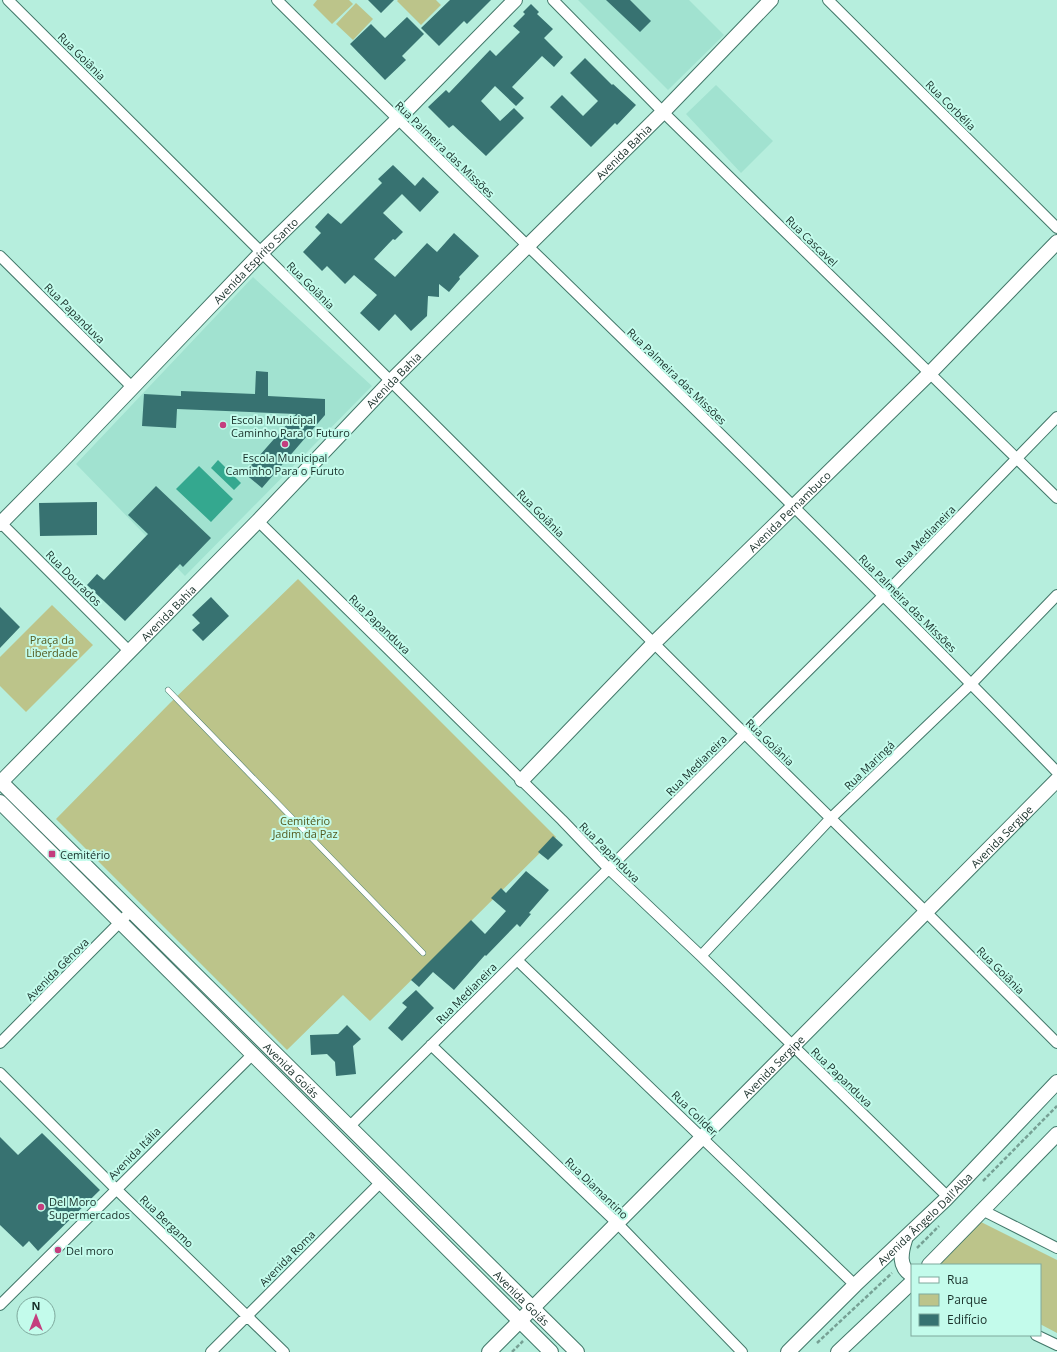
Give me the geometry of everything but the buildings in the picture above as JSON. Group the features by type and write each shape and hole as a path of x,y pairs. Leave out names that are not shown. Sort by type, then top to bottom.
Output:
{"street":[{"name":"Rua Goiânia","path":"8,0 1057,1043"},
{"name":"Rua Palmeira das Missões","path":"277,0 397,120 528,246 793,506 1057,772"},
{"name":"Avenida Espírito Santo","path":"0,523 133,388 262,252 397,120 515,0"},
{"name":"Rua Cascavel","path":"553,0 663,112 1057,498"},
{"name":"Avenida Bahia","path":"2,785 258,522 391,381 663,112 771,0"},
{"name":"Rua Corbélia","path":"828,0 1057,228"},
{"name":"Avenida Pernambuco","path":"522,780 654,643 930,373 1057,242"},
{"name":"Rua Papanduva","path":"0,256 133,388"},
{"name":"Rua Medianeira","path":"349,1127 883,596 1057,417"},
{"name":"Rua Papanduva","path":"258,522 522,780 609,869 701,956 948,1197"},
{"name":"Rua Dourados","path":"0,523 130,652"},
{"name":"Rua Maringá","path":"701,956 831,818 971,684 1057,595"},
{"name":"Avenida Sergipe","path":"489,1352 1057,780"},
{"name":"Avenida Goiás","path":"2,785 577,1352"},
{"name":"Avenida Goiás","path":"0,802 551,1352"},
{"name":"Avenida Gênova","path":"0,1042 131,911"},
{"name":"Rua Colider","path":"517,960 855,1285"},
{"name":"Rua Diamantino","path":"432,1045 617,1223 742,1352"},
{"name":"Avenida Itália","path":"0,1305 253,1054"},
{"name":"Rua Bergamo","path":"0,1073 116,1189 284,1352"},
{"name":"Avenida Ângelo Dall'Alba","path":"788,1352 855,1285 905,1240 948,1197 1057,1082"},
{"path":"930,1264 1057,1134"},
{"name":"Avenida Roma","path":"210,1352 381,1182"},
{"path":"982,1210 1057,1248"},
{"path":"905,1240 902,1253 902,1263 905,1270 911,1274"},
{"path":"838,1352 911,1283"},
{"path":"1038,1336 1057,1345"}],"lane":[{"path":"168,690 423,953"}],"shaded area":[{"path":"578,0 689,0 724,35 668,90"},
{"path":"716,85 773,141 741,173 686,114"},
{"name":"Escola Municipal Caminho Para o Futuro","path":"253,277 372,386 185,576 76,464"},
{"path":"218,460 241,483 234,490 211,468"},
{"path":"199,466 233,499 211,522 176,489"}],"green space":[{"path":"317,0 349,0 353,4 332,24 313,5"},
{"path":"436,0 441,5 421,25 397,1"},
{"path":"356,3 373,19 353,40 336,24"},
{"name":"Cemitério Jadim da Paz","path":"298,579 556,837 370,1021 343,995 287,1050 56,819 170,703"},
{"name":"Praça da Liberdade","path":"52,605 93,645 26,712 0,686 0,657"},
{"path":"979,1221 1057,1260 1057,1333 1041,1325 1041,1264 935,1264"}],"place":[{"name":"Escola Municipal Caminho Para o Futuro","path":"223,425"},
{"name":"Escola Municipal Caminho Para o Furuto","path":"285,444"},
{"name":"Cemitério","path":"52,854"},
{"name":"Del Moro Supermercados","path":"41,1207"},
{"name":"Del moro","path":"58,1250"}]}
